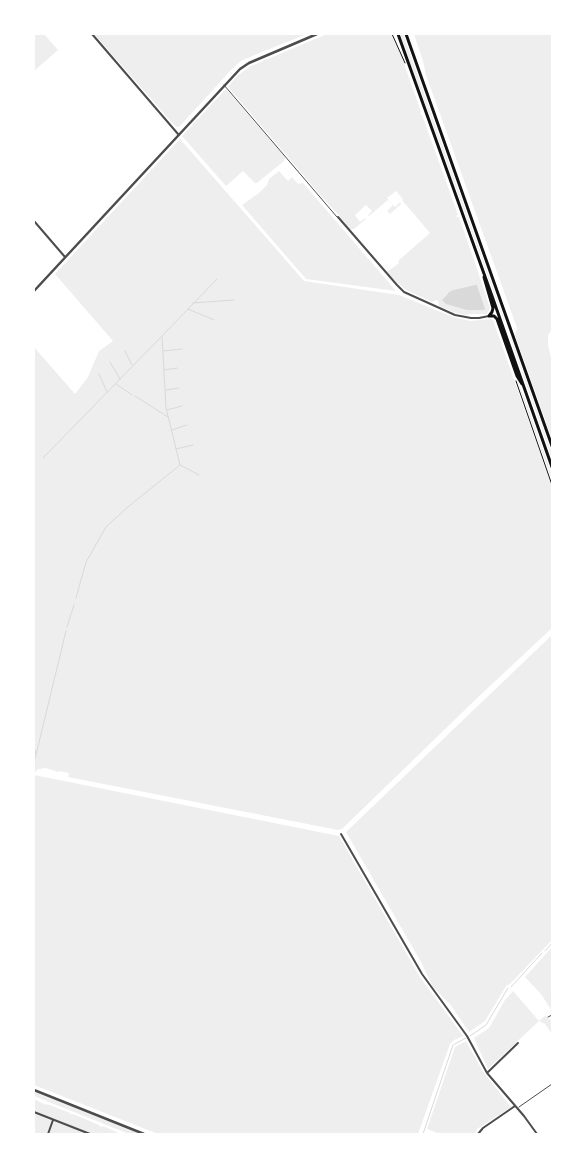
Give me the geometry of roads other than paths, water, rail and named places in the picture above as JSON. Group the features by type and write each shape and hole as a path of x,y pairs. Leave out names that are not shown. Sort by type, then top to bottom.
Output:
{"main road":[{"path":"398,34 552,467"},
{"path":"406,34 552,446"},
{"path":"483,270 485,283 493,308 489,316 495,317 498,320 517,376 524,387"},
{"path":"504,330 511,328"}],"street":[{"path":"92,34 178,134"},
{"path":"34,291 240,68 316,34"},
{"path":"338,217 404,292 455,315 471,318 489,316"},
{"path":"34,221 66,257"},
{"path":"341,834 422,974 467,1036 487,1073 537,1134"},
{"path":"487,1073 518,1043"},
{"path":"34,1090 144,1134"},
{"path":"478,1134 483,1128 516,1107"},
{"path":"34,1112 90,1134"},
{"path":"48,1134 53,1120"}],"lane":[{"path":"224,85 338,217"},
{"path":"548,1018 552,1015"},
{"path":"516,1107 552,1084"}],"waterway":[{"path":"76,598 86,562 106,527 129,506 180,465 166,408 162,336 217,279"},
{"path":"193,303 234,300"},
{"path":"188,309 214,320"},
{"path":"43,458 161,337"},
{"path":"163,351 182,349"},
{"path":"125,351 132,365"},
{"path":"110,362 120,379"},
{"path":"164,370 177,368"},
{"path":"99,374 107,392"},
{"path":"116,384 132,395"},
{"path":"166,390 179,388"},
{"path":"135,396 168,417"},
{"path":"167,410 182,406"},
{"path":"172,430 187,425"},
{"path":"176,449 193,445"},
{"path":"180,465 199,475"},
{"path":"67,627 74,605"},
{"path":"34,763 66,631"},
{"path":"34,747 36,754"},
{"path":"545,951 552,943"},
{"path":"511,987 542,953"},
{"path":"470,1036 486,1025 508,988"},
{"path":"423,1134 453,1045 466,1038"}]}
